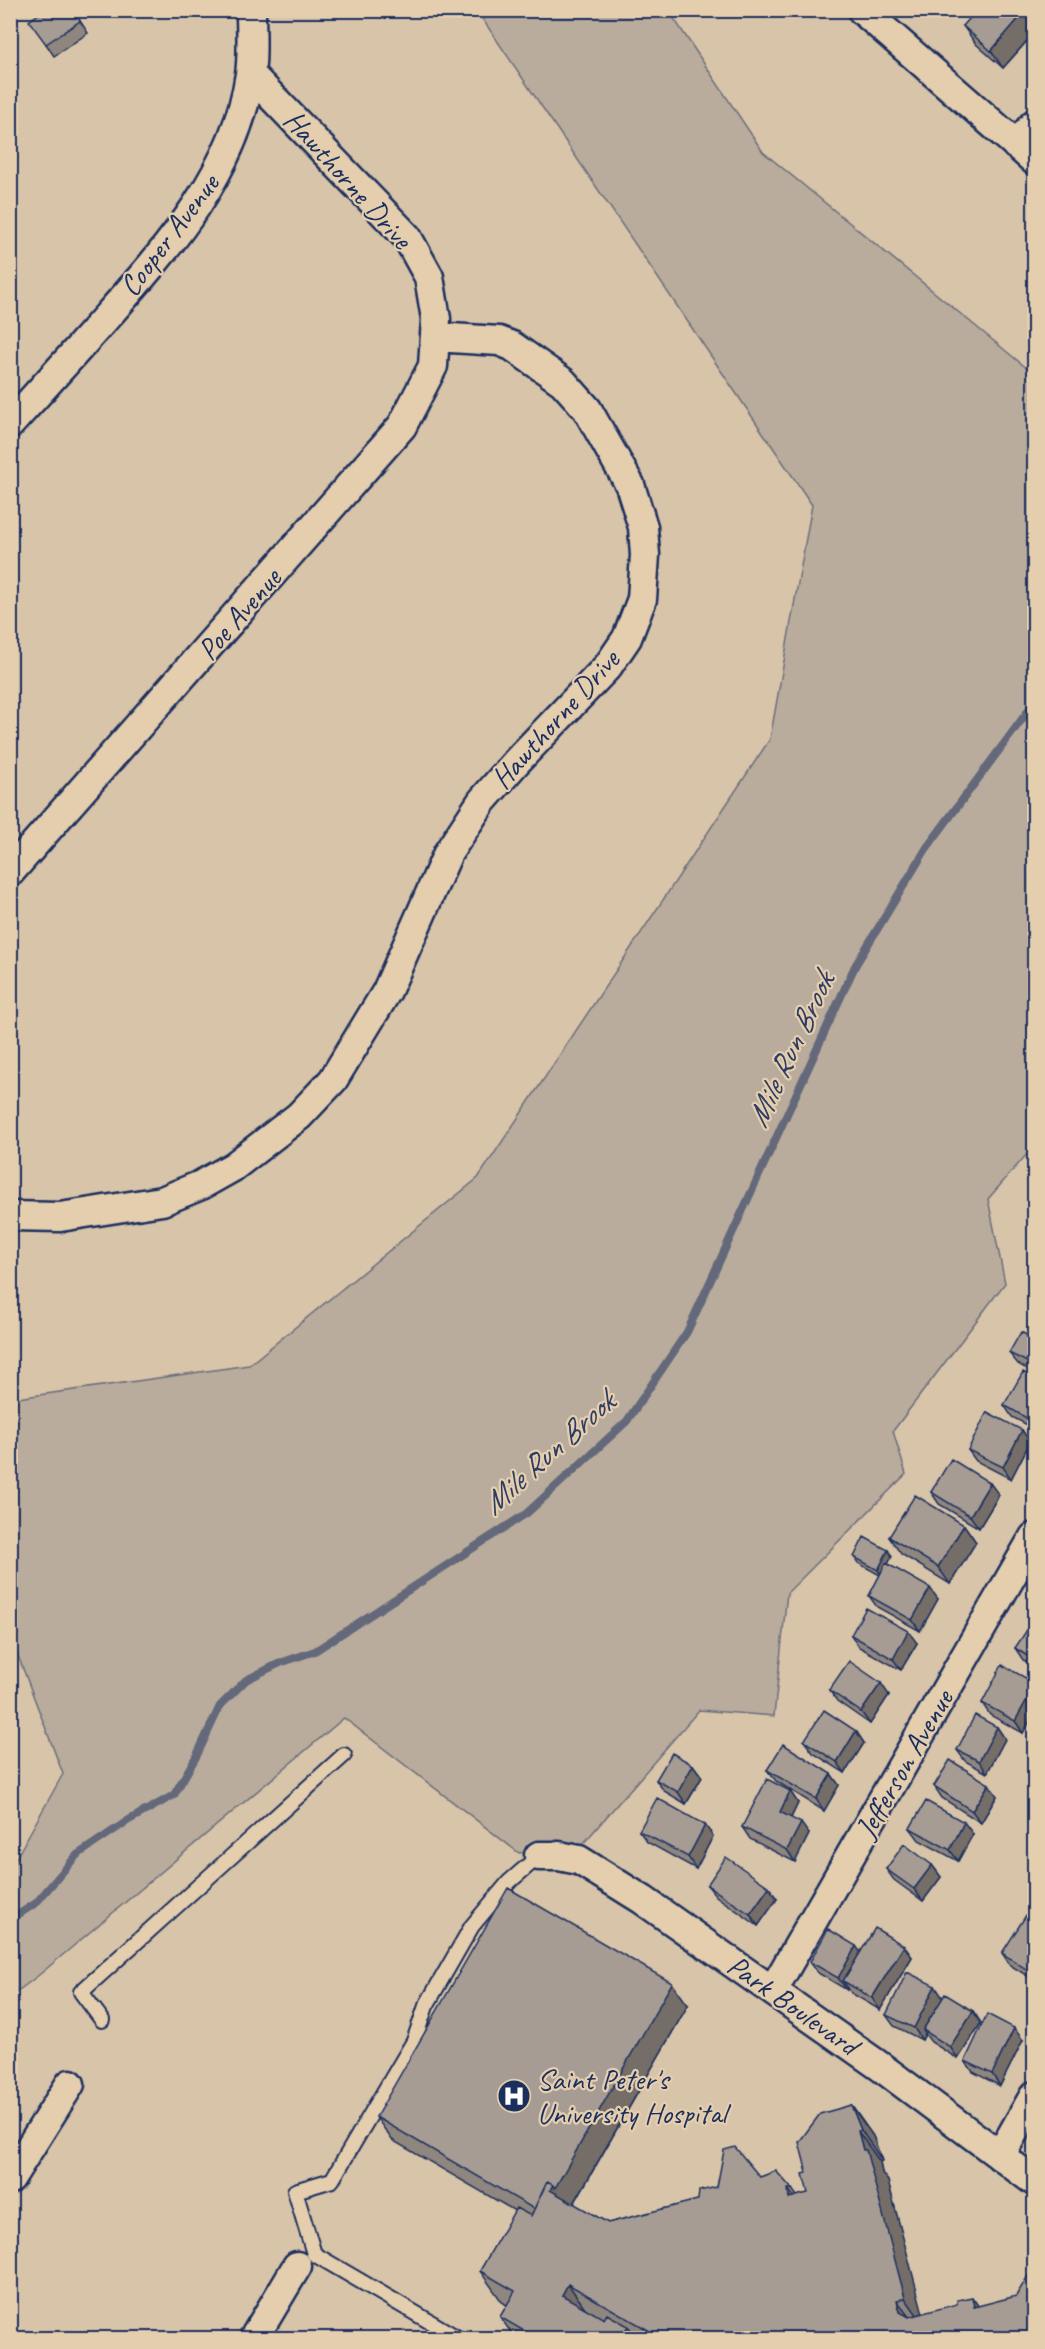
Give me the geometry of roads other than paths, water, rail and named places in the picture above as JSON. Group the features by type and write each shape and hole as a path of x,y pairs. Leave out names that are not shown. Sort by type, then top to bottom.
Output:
{"street":[{"name":"Cooper Avenue","path":"10,424 182,229 220,168 240,114 250,74 251,10"},
{"path":"862,10 1028,143"},
{"name":"Hawthorne Drive","path":"10,1216 60,1217 162,1202 201,1185 233,1167 299,1116 333,1080 387,991 448,853 482,801 608,666 627,638 642,599 645,555 643,527 630,484 587,409 563,382 512,346 499,341 435,337 436,319 429,277 407,237 250,74"},
{"name":"Poe Avenue","path":"10,872 402,426 433,366 435,337"},
{"name":"Jefferson Avenue","path":"773,1990 1035,1537"},
{"name":"Park Boulevard","path":"539,1856 559,1856 579,1860 643,1900 773,1990 1035,2181"},
{"path":"10,2179 70,2084"},
{"path":"1000,2156 1035,2096"},
{"path":"254,2338 305,2260"}],"lane":[{"path":"102,2020 81,1992 344,1755"},
{"path":"455,2338 305,2260 295,2191 332,2180 414,2041 426,2006 472,1926 509,1882 539,1856"}],"waterway":[{"name":"Mile Run Brook","path":"10,1920 36,1903 77,1855 129,1820 174,1795 197,1755 220,1706 246,1680 280,1663 315,1651 527,1513 627,1421 687,1332 855,966 926,849 1034,703"}],"place":[{"name":"Saint Peter's University Hospital","path":"514,2096"}]}
